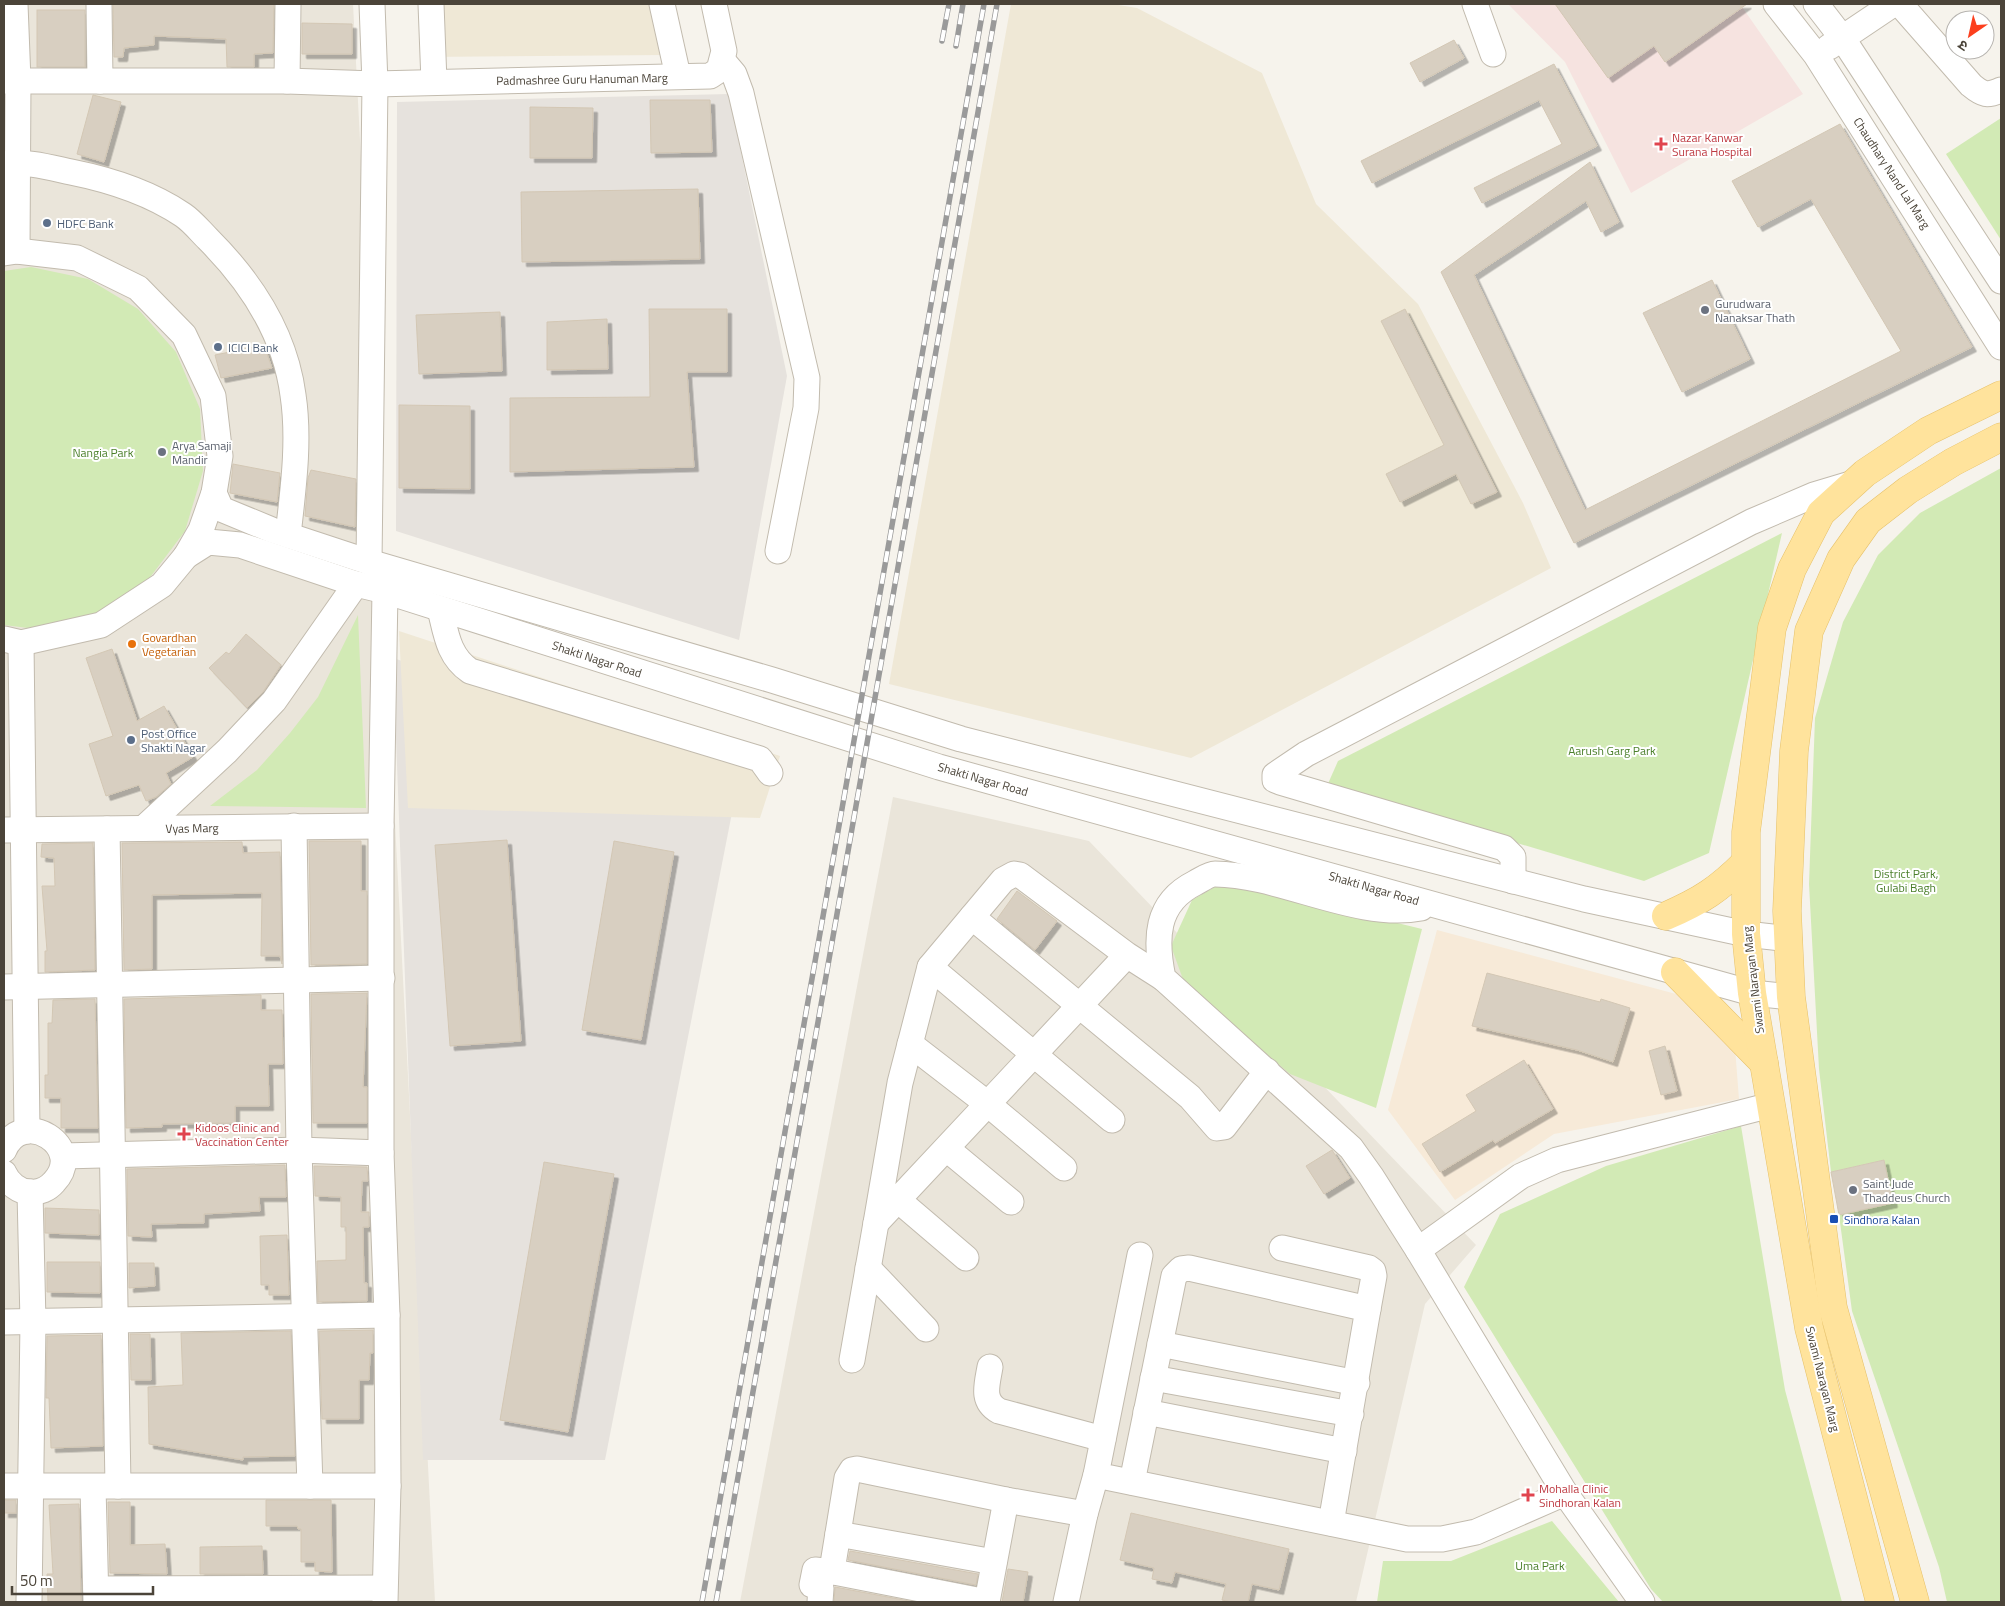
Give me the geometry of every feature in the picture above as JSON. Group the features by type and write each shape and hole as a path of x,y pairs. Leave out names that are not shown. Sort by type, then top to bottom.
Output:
{"main road":[{"name":"Swami Narayan Marg","path":"1880,1602 1810,1328 1771,1104 1752,993 1746,934 1746,832 1772,628 1792,569 1821,513 1865,473 1928,431 2001,395"},
{"path":"1915,1602 1833,1308 1791,997 1787,911 1794,751 1809,632 1841,559 1868,521 1908,490 1938,471 2001,438"},
{"path":"1666,916 1696,904 1723,885 1745,863"},
{"path":"1675,972 1764,1063"}],"street":[{"path":"15,4 11,81 10,252 77,258 138,288 184,335 213,396 220,456 214,493 201,530 186,556 162,585 100,625 12,641 14,987 27,1131"},
{"path":"99,4 100,81"},
{"path":"287,81 288,4"},
{"path":"369,562 375,84 372,4"},
{"path":"431,4 434,82"},
{"path":"662,4 678,76"},
{"path":"714,4 724,51 723,61 734,74 741,93 807,378 806,408 778,551"},
{"path":"1475,4 1493,54"},
{"name":"Chaudhary Nand Lal Marg","path":"1776,4 1816,55 1923,220 2001,347"},
{"path":"1816,4 1843,39 2001,281"},
{"path":"1816,55 1843,39 1892,4"},
{"path":"1900,4 1971,85 1981,93 1989,95 2001,90"},
{"name":"Padmashree Guru Hanuman Marg","path":"11,81 287,81 375,84 710,76 718,70 723,61"},
{"path":"11,163 96,177 141,191 185,216 224,255 256,296 278,335 293,395 295,475 288,535"},
{"path":"1514,881 1513,857 1504,848 1280,782 1275,780 1274,775 1306,754 1751,522 1814,495 1854,483"},
{"path":"214,493 221,509 288,535 369,562 772,680 961,739 1584,900 1746,934 1789,939"},
{"name":"Shakti Nagar Road","path":"186,556 208,542 240,545 356,584 385,591 939,767 1752,993 1791,997"},
{"path":"144,828 227,751 274,701 356,584"},
{"path":"93,1487 96,1595 385,1595 388,1486 387,1315 381,1153 381,826 385,591"},
{"path":"440,609 451,652 462,666 470,671 760,759 770,773"},
{"path":"294,826 298,979 299,1150 306,1316 310,1486"},
{"name":"Vyas Marg","path":"13,830 381,826"},
{"path":"107,829 118,1486"},
{"path":"1163,978 1158,956 1161,918 1170,901 1185,888 1213,873 1272,881 1379,909 1401,912 1435,905"},
{"path":"852,1360 900,1083 930,967 1003,880 1014,874 1020,875 1128,955 1163,978 1351,1148 1372,1176 1418,1250 1565,1493 1642,1602"},
{"path":"972,917 1190,1097 1217,1128 1224,1126 1267,1072"},
{"path":"876,1223 1128,955"},
{"path":"930,967 1112,1120"},
{"path":"14,987 382,978"},
{"path":"910,1044 988,1104 1064,1168"},
{"path":"1418,1250 1521,1176 1557,1160 1771,1104"},
{"path":"4,1150 10,1139 27,1131 43,1132 56,1142 63,1156 63,1168 58,1178 51,1186 41,1191 30,1192 11,1184 4,1173"},
{"path":"947,1149 1011,1202"},
{"path":"63,1156 299,1150 381,1153"},
{"path":"29,1602 33,1322 30,1192"},
{"path":"898,1200 966,1258"},
{"path":"1282,1248 1369,1268 1373,1271 1374,1276 1331,1523"},
{"path":"1066,1602 1085,1514 1096,1475 1140,1255"},
{"path":"868,1268 926,1329"},
{"path":"1132,1482 1174,1276 1181,1269 1189,1268 1368,1309"},
{"path":"4,1322 387,1315"},
{"path":"1160,1344 1356,1383"},
{"path":"990,1367 986,1396 990,1406 999,1412 1103,1439"},
{"path":"1153,1378 1351,1414"},
{"path":"1146,1412 1344,1451"},
{"path":"834,1572 838,1534 848,1478 852,1470 857,1469 1006,1500 1085,1514"},
{"path":"1096,1475 1407,1539 1442,1539 1476,1532 1565,1493"},
{"path":"4,1486 388,1486"},
{"path":"820,1602 821,1588 812,1585 815,1570 834,1572 987,1602 1006,1500"},
{"path":"838,1534 994,1562"}],"shaded area":[{"path":"4,4 353,4 435,1602 4,1602"},
{"path":"420,4 655,4 666,55 424,57"},
{"path":"1011,4 1112,4 1137,8 1262,73 1316,204 1418,304 1523,503 1551,568 1191,758 889,684"},
{"name":"Nazar Kanwar Surana Hospital","path":"1508,4 1740,4 1803,94 1631,193 1565,62"},
{"path":"729,94 787,376 739,640 396,531 397,102"},
{"path":"399,631 780,756 760,818 408,808"},
{"path":"393,658 740,772 605,1460 423,1460"},
{"path":"893,797 1089,841 1476,1245 1425,1304 1356,1602 740,1602"},
{"path":"1437,930 1732,1009 1739,1099 1554,1134 1455,1200 1388,1110"}],"green space":[{"path":"2001,118 2001,240 1946,154"},
{"name":"Nangia Park","path":"31,267 88,279 138,309 176,352 200,409 203,471 185,531 148,580 96,614 36,629 4,625 4,271"},
{"name":"District Park, Gulabi Bagh","path":"2001,468 2001,1602 1947,1602 1939,1567 1852,1311 1839,1215 1892,1203 1884,1160 1831,1172 1819,1069 1809,884 1815,718 1843,622 1878,555 1920,513"},
{"name":"Aarush Garg Park","path":"1782,533 1709,853 1644,881 1327,786 1338,761"},
{"path":"358,615 366,808 210,806 257,770 290,733 318,697"},
{"path":"1225,881 1422,929 1376,1108 1290,1074 1185,985 1171,946 1192,900"},
{"path":"1741,1126 1785,1390 1842,1602 1663,1602 1651,1589 1464,1287 1500,1214 1606,1166"},
{"name":"Uma Park","path":"1552,1521 1619,1602 1377,1602 1383,1561 1451,1561"}],"building":[{"path":"113,4 274,4 273,53 254,54 254,67 227,67 226,39 154,36 154,45 124,48 123,57 114,57"},
{"path":"1555,4 1747,4 1665,62 1654,46 1608,78"},
{"path":"37,10 85,10 85,67 37,67"},
{"path":"302,23 352,24 352,54 302,54"},
{"path":"1454,40 1464,58 1420,82 1410,63"},
{"path":"1554,64 1597,146 1482,203 1474,188 1562,144 1539,100 1372,183 1361,161"},
{"path":"93,95 121,102 104,162 77,154"},
{"path":"650,100 710,100 712,152 651,153"},
{"path":"530,107 593,108 592,158 530,158"},
{"path":"1840,124 1972,347 1574,543 1441,272 1590,162 1619,222 1601,232 1586,201 1474,275 1585,510 1901,351 1811,199 1758,227 1732,181"},
{"path":"698,189 700,259 522,262 521,192"},
{"path":"1712,280 1750,359 1682,392 1643,313"},
{"path":"649,309 727,309 727,372 687,372 694,467 510,472 510,398 650,397"},
{"path":"1405,309 1497,492 1471,504 1456,474 1400,502 1386,474 1444,445 1381,321"},
{"path":"500,312 502,371 419,374 416,315"},
{"path":"607,319 608,369 547,370 547,322"},
{"path":"264,345 272,368 221,378 215,355"},
{"path":"399,405 470,406 470,489 399,488"},
{"path":"233,464 280,473 277,502 230,493"},
{"path":"311,470 356,479 355,527 305,516 308,478"},
{"path":"246,634 281,665 263,692 247,708 209,668 226,652 229,654"},
{"path":"112,649 137,721 164,706 193,757 166,773 171,784 156,797 146,801 139,785 106,796 89,744 113,736 86,658"},
{"path":"507,840 521,1041 450,1046 435,845"},
{"path":"309,841 361,841 361,891 367,891 367,964 311,965"},
{"path":"614,841 674,852 641,1040 582,1030"},
{"path":"242,842 243,853 280,852 282,964 280,956 261,956 262,893 152,895 152,969 124,970 122,843"},
{"path":"93,843 95,970 45,972 45,951 47,951 42,886 55,886 54,858 41,857 42,844"},
{"path":"1017,891 1057,921 1035,950 997,919"},
{"path":"1487,973 1600,1002 1601,999 1630,1008 1613,1062 1577,1050 1472,1026"},
{"path":"367,993 363,1087 367,1087 367,1123 313,1123 311,994"},
{"path":"261,995 261,1010 282,1010 283,1064 268,1064 269,1106 235,1106 235,1123 162,1124 162,1127 126,1128 124,999"},
{"path":"95,999 98,1128 61,1128 61,1098 45,1098 45,1075 48,1075 48,1023 52,1023 53,1000"},
{"path":"1665,1046 1677,1091 1661,1095 1649,1051"},
{"path":"1524,1060 1553,1109 1495,1143 1493,1140 1440,1172 1422,1144 1476,1111 1466,1095"},
{"path":"1332,1150 1350,1178 1324,1194 1306,1166"},
{"path":"1884,1160 1893,1203 1839,1215 1831,1172"},
{"path":"544,1162 614,1174 568,1432 500,1420"},
{"path":"285,1165 286,1197 259,1197 260,1211 204,1214 204,1223 151,1224 152,1237 128,1236 127,1169"},
{"path":"314,1166 367,1167 368,1181 362,1181 361,1212 369,1212 369,1227 363,1227 364,1283 367,1283 367,1301 318,1302 317,1261 346,1260 346,1227 341,1227 341,1197 315,1196"},
{"path":"45,1208 99,1210 99,1235 45,1233"},
{"path":"287,1235 289,1295 269,1295 269,1285 261,1285 260,1236"},
{"path":"47,1262 100,1262 100,1293 47,1292"},
{"path":"129,1263 154,1263 155,1286 129,1288"},
{"path":"373,1330 373,1353 370,1353 369,1380 359,1380 359,1419 322,1419 319,1331"},
{"path":"291,1331 295,1456 243,1457 243,1460 149,1444 148,1387 183,1385 181,1333"},
{"path":"130,1334 150,1334 151,1380 131,1380"},
{"path":"101,1335 103,1446 51,1448 49,1398 46,1398 47,1336"},
{"path":"4,1500 16,1500 16,1513 4,1513"},
{"path":"266,1500 331,1500 332,1572 315,1571 315,1562 301,1562 301,1529 298,1529 297,1526 266,1526"},
{"path":"108,1502 130,1502 130,1545 165,1544 167,1574 110,1573"},
{"path":"79,1504 81,1602 48,1602 47,1574 53,1574 49,1505"},
{"path":"1131,1513 1289,1549 1279,1590 1252,1584 1248,1602 1231,1602 1222,1600 1226,1584 1175,1572 1172,1583 1152,1579 1154,1568 1120,1560"},
{"path":"262,1546 263,1574 200,1574 200,1547"},
{"path":"850,1551 978,1574 976,1585 848,1560"},
{"path":"1008,1569 1028,1572 1023,1602 1002,1602"},
{"path":"835,1587 914,1602 834,1602"}],"railway":[{"path":"942,41 949,4"},
{"path":"956,46 963,4"},
{"path":"702,1602 984,4"},
{"path":"716,1602 997,4"}],"place":[{"name":"Nazar Kanwar Surana Hospital","path":"1661,144"},
{"name":"HDFC Bank","path":"47,223"},
{"name":"Gurudwara Nanaksar Thath","path":"1705,310"},
{"name":"ICICI Bank","path":"218,347"},
{"name":"Arya Samaji Mandir","path":"162,452"},
{"name":"Govardhan Vegetarian","path":"132,644"},
{"name":"Post Office Shakti Nagar","path":"131,740"},
{"name":"Kidoos Clinic and Vaccination Center","path":"184,1134"},
{"name":"Saint Jude Thaddeus Church","path":"1853,1190"},
{"name":"Sindhora Kalan","path":"1834,1219"},
{"name":"Mohalla Clinic Sindhoran Kalan","path":"1528,1495"}]}
